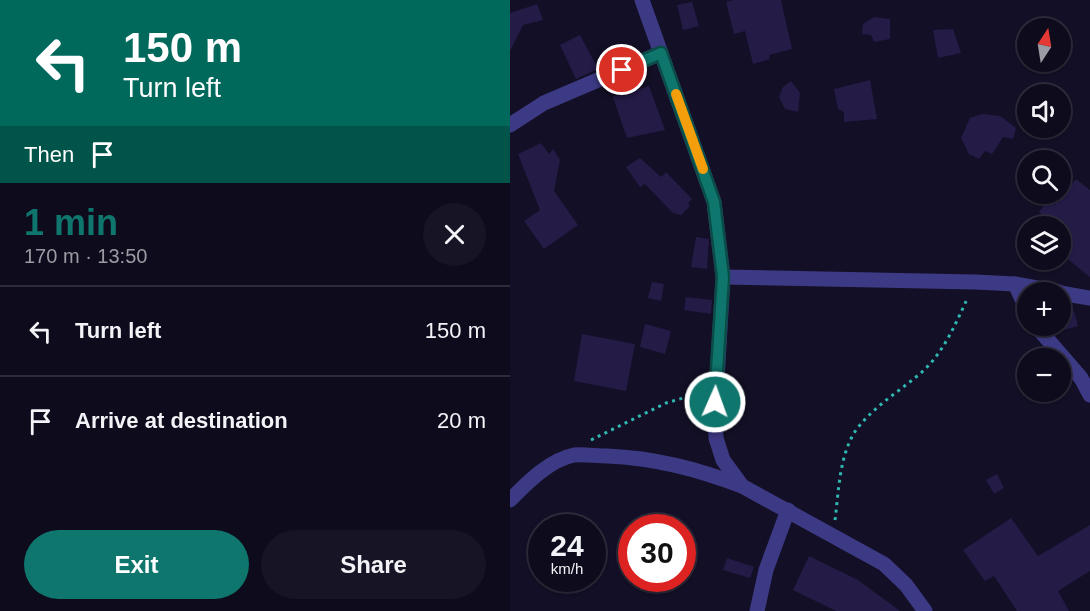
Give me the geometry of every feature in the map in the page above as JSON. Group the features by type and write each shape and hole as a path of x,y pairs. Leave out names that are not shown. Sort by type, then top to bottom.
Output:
{"street":[{"path":"642,0 714,202 723,277 716,389 716,438 723,460 742,486"},
{"path":"510,124 544,103 661,53"},
{"path":"723,277 1017,285"},
{"path":"1014,284 1017,290"},
{"path":"1071,295 1090,298"},
{"path":"1044,336 1081,378 1090,395"},
{"path":"510,500 531,480 555,463 574,455 640,457 692,467 742,486 884,564 906,585 925,611"},
{"path":"757,611 766,570 788,510"}],"path":[{"path":"833,536 842,463 855,431 876,408 924,370 952,333 975,282"},
{"path":"574,455 594,438 666,403 716,389"}],"building":[{"path":"781,0 792,49 769,55 770,59 753,64 745,31 734,34 726,2"},
{"path":"692,2 699,26 683,30 677,5"},
{"path":"537,4 543,20 523,25 510,51 510,13"},
{"path":"874,17 890,19 890,39 874,42 871,35 862,34 863,24"},
{"path":"953,29 961,53 938,58 933,30"},
{"path":"580,35 598,69 576,79 560,45"},
{"path":"870,80 877,119 844,122 844,112 838,109 834,89"},
{"path":"791,81 800,93 798,112 785,109 779,97 783,87"},
{"path":"649,86 665,130 627,138 613,97"},
{"path":"982,114 1000,116 1016,128 1013,139 1003,137 992,154 985,151 979,159 969,154 961,138 970,118"},
{"path":"541,143 549,154 553,149 560,160 554,191 578,225 544,249 524,221 540,210 518,154"},
{"path":"640,158 661,177 666,172 692,199 688,203 690,206 681,215 673,213 645,184 640,187 626,167"},
{"path":"1076,179 1090,190 1090,277 1071,262 1071,216 1044,216 1039,212 1045,204 1071,204 1071,185"},
{"path":"696,237 709,239 707,269 691,267"},
{"path":"652,282 664,284 661,301 648,298"},
{"path":"686,297 712,300 711,314 684,310"},
{"path":"1071,305 1072,305 1078,326 1071,328"},
{"path":"645,324 671,331 665,354 640,347"},
{"path":"582,334 635,344 626,391 574,381"},
{"path":"997,474 1004,488 994,494 986,480"},
{"path":"1011,518 1038,556 1090,525 1090,571 1058,591 1069,611 1017,611 994,576 985,581 963,550"},
{"path":"809,556 858,580 900,611 836,611 793,590"},
{"path":"727,558 754,567 750,578 723,570"}],"slow traffic":[{"path":"676,94 703,169"}],"route":[{"path":"622,70 661,53 714,202 723,277 715,402"}]}
